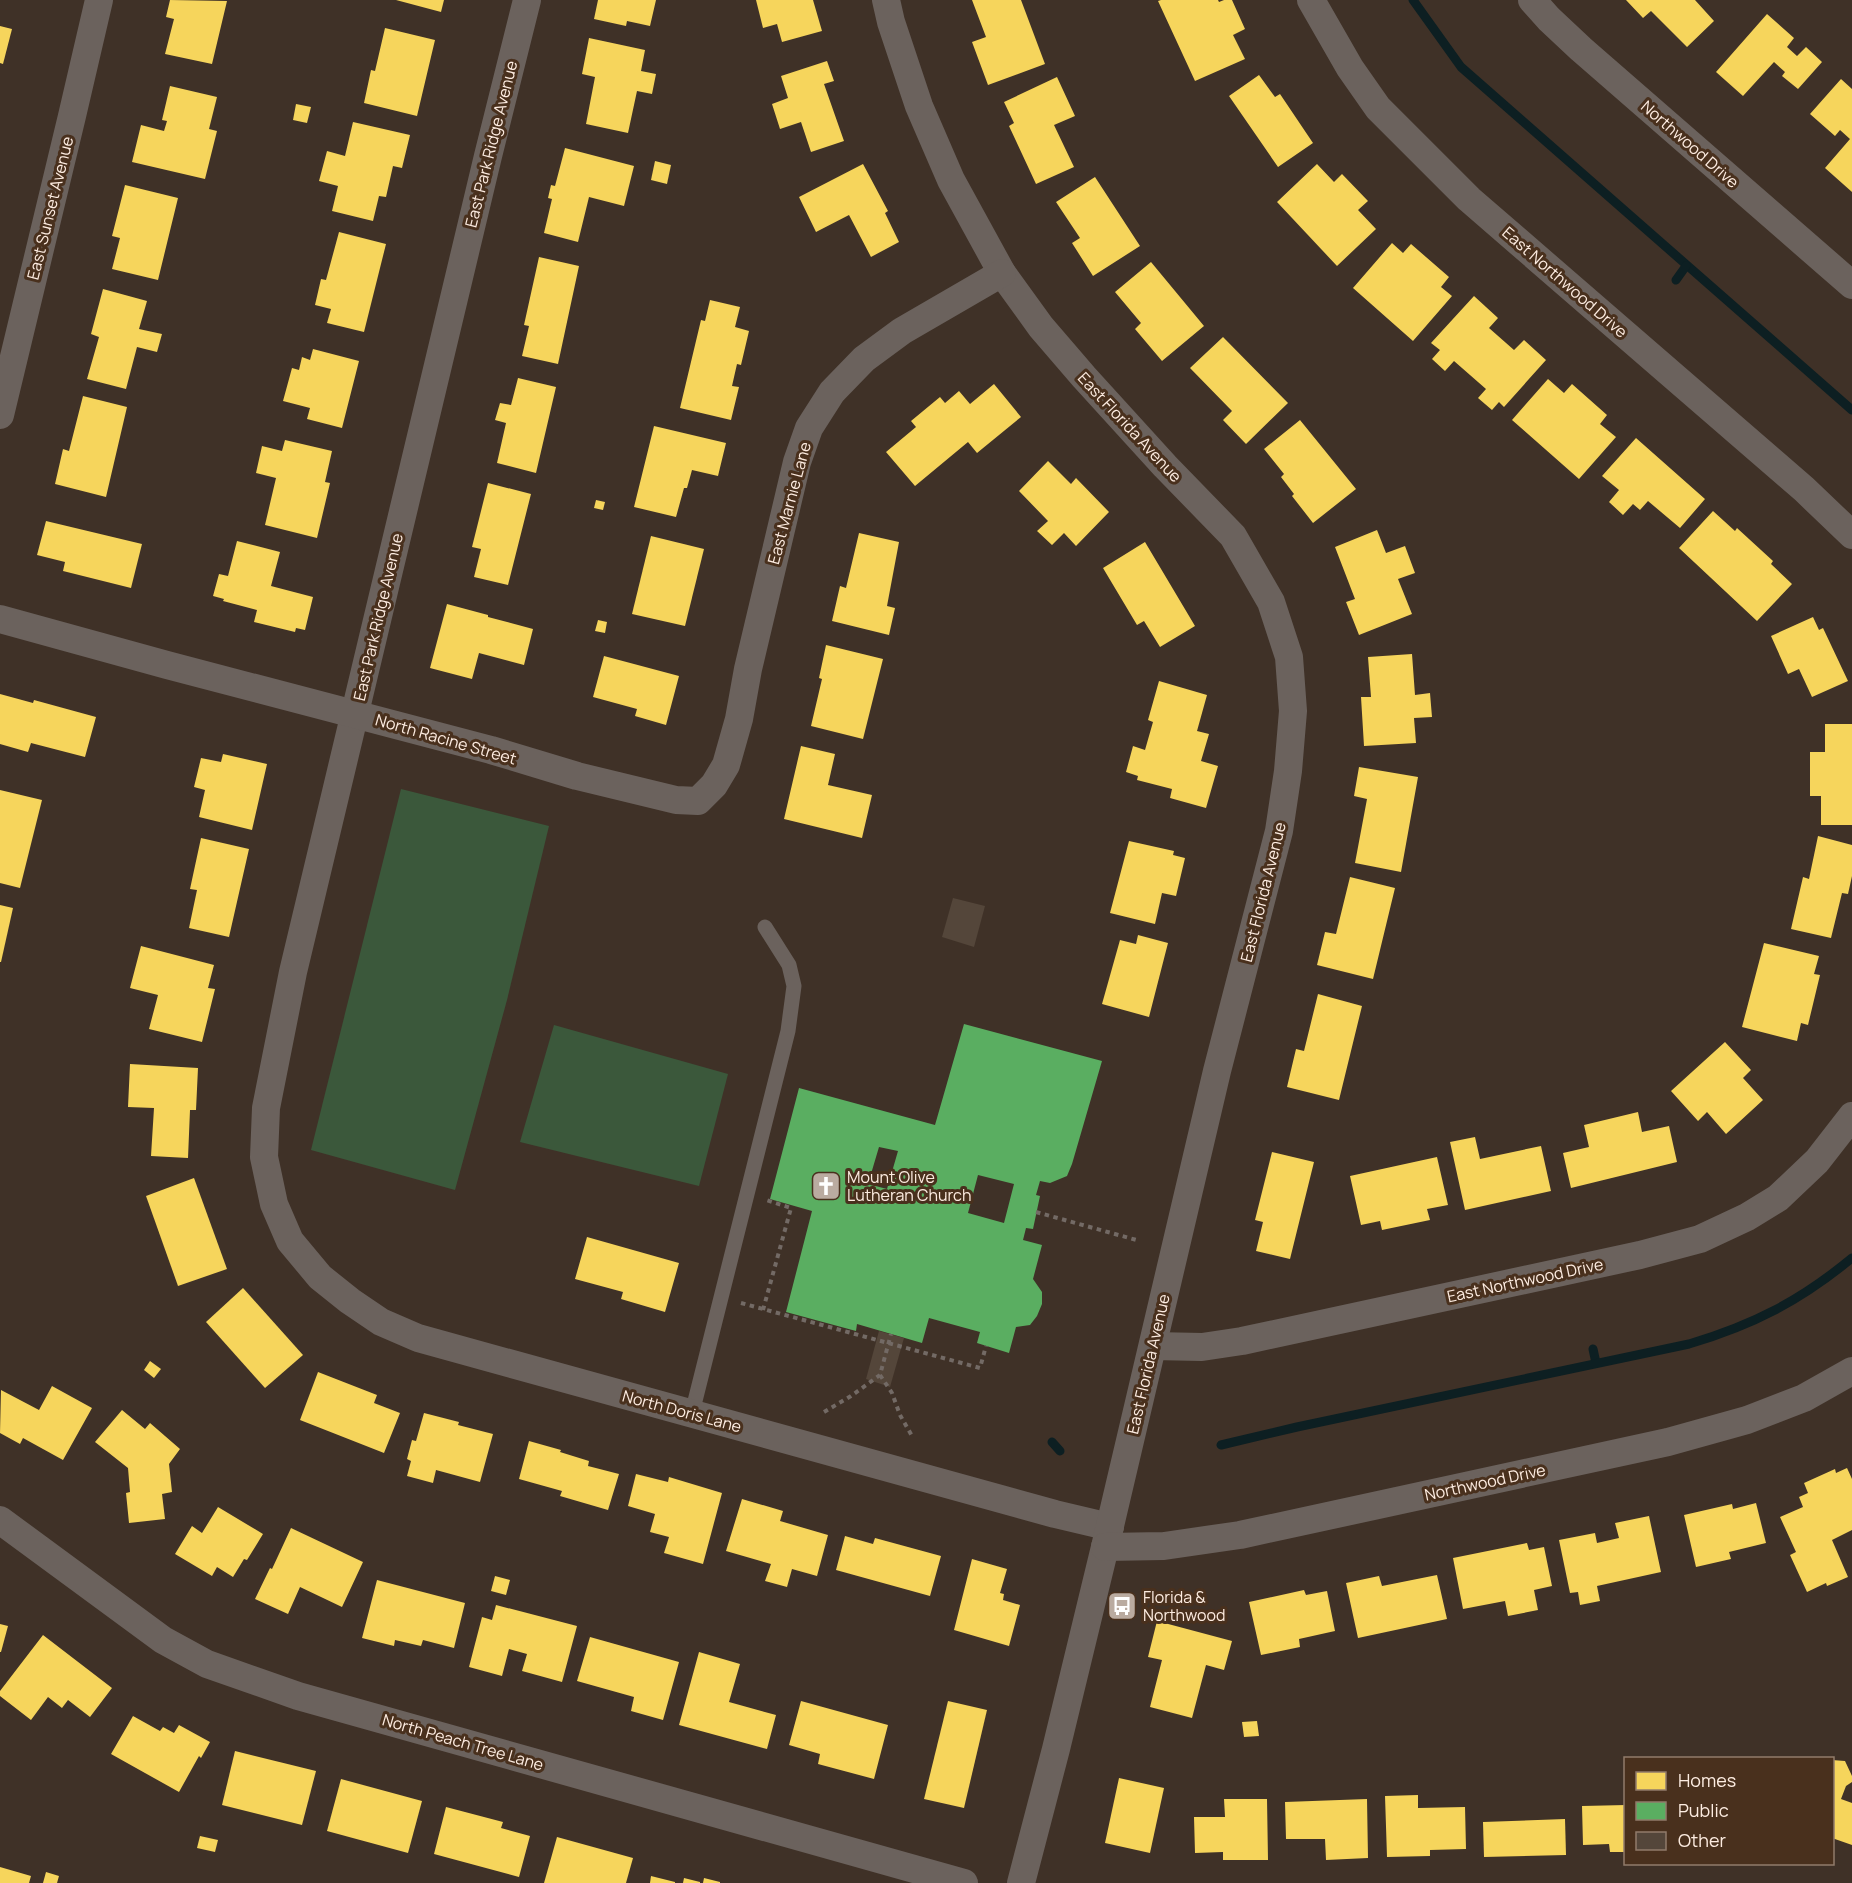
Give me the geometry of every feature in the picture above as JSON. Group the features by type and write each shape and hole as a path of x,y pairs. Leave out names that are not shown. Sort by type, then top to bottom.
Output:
{"street":[{"name":"East Sunset Avenue","path":"0,415 99,0"},
{"name":"East Park Ridge Avenue","path":"287,1234 274,1204 264,1157 266,1108 293,972 527,0"},
{"name":"East Florida Avenue","path":"886,0 891,22 920,106 951,180 1002,273 1041,327 1084,377 1233,536 1271,602 1289,657 1293,711 1288,771 1279,831 1217,1071 1108,1537 1021,1883"},
{"name":"East Northwood Drive","path":"1311,0 1350,68 1378,108 1469,199 1804,489 1852,535"},
{"name":"Northwood Drive","path":"1533,0 1581,50 1852,285"},
{"name":"East Marnie Lane","path":"714,785 726,765 739,719 748,669 797,462 809,428 832,392 864,359 902,331 1002,273"},
{"name":"North Racine Street","path":"0,618 166,665 491,750 577,776 676,800 698,801 714,785"},
{"name":"East Northwood Drive","path":"1153,1346 1202,1347 1242,1341 1640,1255 1700,1239 1747,1217 1778,1198 1817,1161 1852,1116"},
{"name":"North Doris Lane","path":"287,1234 290,1241 320,1276 350,1301 381,1322 418,1338 1044,1510 1108,1537"},
{"name":"Northwood Drive","path":"1108,1537 1164,1546 1240,1535 1668,1442 1747,1420 1804,1398 1852,1371"},
{"name":"North Peach Tree Lane","path":"0,1520 163,1640 207,1664 246,1679 297,1696 964,1883"}],"lane":[{"path":"692,1413 788,1031 794,986 789,965 765,927"}],"path":[{"path":"763,1310 791,1208 766,1201 769,1190"},
{"path":"1036,1212 1140,1241"},
{"path":"741,1302 763,1310 980,1368 986,1346"},
{"path":"824,1412 880,1375 891,1334"},
{"path":"880,1375 892,1393 900,1415 912,1436"}],"green space":[{"path":"401,789 549,826 507,1000 455,1190 311,1150"},
{"path":"554,1025 728,1074 699,1186 520,1142"}],"building: Homes":[{"path":"170,0 227,1 212,64 165,54 174,19 166,17"},
{"path":"396,0 444,0 441,12"},
{"path":"598,0 656,0 650,26 627,21 626,26 594,19"},
{"path":"756,0 813,0 822,31 782,42 777,24 763,28"},
{"path":"972,0 1021,0 1045,64 988,85 972,42 986,37"},
{"path":"1218,0 1219,2 1232,0 1245,29 1233,35 1245,59 1195,81 1158,1"},
{"path":"1626,0 1695,0 1714,21 1687,47 1651,11 1643,18"},
{"path":"1767,14 1794,38 1787,47 1797,56 1806,47 1822,62 1798,89 1782,76 1785,72 1774,62 1743,96 1716,72"},
{"path":"0,26 12,29 3,64 0,63"},
{"path":"385,28 435,40 417,116 364,103 371,70 375,71"},
{"path":"589,38 645,50 641,71 656,74 652,94 637,91 628,133 586,124 595,77 582,74"},
{"path":"827,61 834,81 824,84 844,141 811,152 801,122 780,129 772,104 788,98 781,76"},
{"path":"1259,75 1275,97 1280,94 1313,143 1278,167 1229,96"},
{"path":"1057,77 1075,116 1054,125 1074,167 1036,184 1009,126 1014,123 1004,102"},
{"path":"1841,79 1852,89 1852,192 1825,168 1850,139 1840,130 1835,136 1810,114"},
{"path":"170,86 217,97 209,129 217,131 205,179 132,162 141,125 164,131 167,121 162,120"},
{"path":"296,104 311,107 307,123 293,120"},
{"path":"353,122 410,135 402,168 393,166 386,197 379,196 373,221 332,211 338,186 319,181 327,151 345,156"},
{"path":"565,148 634,166 624,206 589,197 578,242 544,233 552,199 548,198 551,185 555,186"},
{"path":"655,161 671,165 667,184 651,180"},
{"path":"863,164 888,211 885,213 899,242 871,257 849,215 816,232 799,197"},
{"path":"1317,164 1334,182 1342,174 1368,201 1358,210 1376,229 1337,266 1277,202"},
{"path":"1095,177 1140,246 1093,276 1072,243 1080,238 1056,202"},
{"path":"125,185 178,198 158,280 112,269 120,238 112,236"},
{"path":"339,232 386,244 364,332 327,323 331,309 315,305 321,279 326,280"},
{"path":"1392,243 1403,253 1411,244 1449,277 1441,287 1452,296 1413,341 1353,288"},
{"path":"539,257 579,266 558,364 522,356 529,326 524,325"},
{"path":"1151,262 1204,326 1162,361 1135,329 1141,323 1115,292"},
{"path":"103,289 147,301 139,329 162,334 157,352 137,347 126,389 87,379 99,337 91,334"},
{"path":"1474,296 1498,318 1489,328 1514,350 1524,340 1546,360 1504,407 1499,402 1492,410 1478,398 1486,389 1454,361 1445,371 1432,359 1440,350 1431,343"},
{"path":"710,300 740,307 735,327 749,331 741,365 737,364 732,386 739,387 731,420 680,408 701,320 705,321"},
{"path":"1223,337 1288,403 1246,444 1223,420 1232,411 1190,368"},
{"path":"313,349 359,361 342,428 307,419 310,408 283,401 292,368 299,370 302,357 310,360"},
{"path":"518,378 556,387 536,473 497,463 506,423 495,420 500,403 511,405"},
{"path":"1548,379 1564,393 1572,384 1607,415 1600,424 1616,437 1579,479 1512,420"},
{"path":"994,384 1021,417 977,453 968,442 915,486 886,452 916,427 911,421 940,397 945,403 959,391 970,404"},
{"path":"83,396 127,407 106,497 55,484 63,449 69,451"},
{"path":"1300,420 1356,489 1313,523 1292,496 1294,494 1281,477 1284,474 1264,449"},
{"path":"654,426 726,443 718,476 692,470 676,517 634,507"},
{"path":"1636,438 1705,499 1680,528 1648,501 1640,510 1633,504 1623,515 1609,502 1619,490 1602,476"},
{"path":"285,440 332,451 325,482 330,483 317,538 265,525 276,478 256,473 262,446 282,451"},
{"path":"1048,461 1071,484 1076,478 1109,512 1076,546 1064,533 1052,545 1037,531 1048,521 1019,491"},
{"path":"488,483 531,494 508,585 474,577 481,549 472,547"},
{"path":"596,500 605,502 603,510 594,508"},
{"path":"1713,511 1735,531 1737,528 1773,561 1771,564 1792,584 1757,621 1679,548"},
{"path":"46,521 142,544 131,588 63,571 65,562 37,555"},
{"path":"1377,530 1386,553 1405,546 1415,573 1398,579 1412,614 1359,635 1346,602 1355,599 1335,547"},
{"path":"859,533 899,542 887,606 895,608 889,635 832,621 840,586 846,588"},
{"path":"651,536 704,549 685,626 632,614"},
{"path":"237,541 280,552 271,586 313,597 305,630 296,628 295,632 254,622 257,610 213,596 219,574 228,576"},
{"path":"1145,542 1195,626 1160,647 1144,621 1137,625 1103,568"},
{"path":"447,604 533,629 524,665 479,653 472,679 430,668"},
{"path":"1813,617 1819,630 1823,628 1848,681 1812,697 1799,669 1788,674 1771,636"},
{"path":"598,620 607,622 605,633 595,631"},
{"path":"826,645 883,659 863,739 811,726 822,679 819,678"},
{"path":"1412,654 1415,695 1430,693 1432,717 1414,718 1416,743 1364,746 1361,697 1371,697 1368,657"},
{"path":"604,656 679,676 666,725 635,716 637,709 593,697"},
{"path":"1159,681 1207,695 1197,731 1209,734 1201,761 1218,766 1206,808 1170,798 1172,789 1137,780 1138,776 1126,772 1133,746 1145,750 1153,722 1148,720"},
{"path":"0,694 33,703 34,700 96,717 85,757 31,743 28,752 0,744"},
{"path":"1825,724 1852,724 1852,825 1821,825 1821,796 1810,796 1810,752 1825,752"},
{"path":"801,746 835,754 828,785 872,795 862,838 784,819"},
{"path":"223,754 267,764 252,830 199,817 205,790 194,787 201,758 221,762"},
{"path":"1359,767 1418,777 1401,872 1355,863 1367,799 1354,796"},
{"path":"0,790 42,800 20,888 0,883"},
{"path":"1818,836 1852,845 1852,876 1848,894 1842,893 1831,938 1791,929 1803,877 1809,879"},
{"path":"201,838 249,849 229,937 189,928 197,890 190,889"},
{"path":"1129,841 1174,851 1173,855 1185,858 1176,896 1162,893 1155,924 1110,913"},
{"path":"1350,877 1395,888 1373,979 1317,965 1325,932 1336,934"},
{"path":"0,905 13,908 1,962 0,962"},
{"path":"1138,935 1168,943 1149,1017 1102,1004 1120,940 1136,944"},
{"path":"1764,943 1819,956 1814,974 1820,975 1808,1025 1801,1023 1797,1041 1742,1027"},
{"path":"141,946 214,965 208,988 215,989 202,1042 149,1029 158,995 130,988"},
{"path":"1318,994 1362,1006 1339,1100 1287,1087 1296,1049 1304,1051"},
{"path":"1725,1042 1751,1070 1743,1078 1763,1100 1726,1134 1707,1112 1698,1121 1671,1091"},
{"path":"130,1064 198,1068 196,1110 190,1110 188,1158 151,1156 154,1108 128,1107"},
{"path":"1638,1112 1642,1132 1669,1126 1677,1162 1571,1188 1563,1153 1589,1147 1584,1125"},
{"path":"1475,1137 1480,1159 1541,1146 1551,1191 1465,1210 1450,1142"},
{"path":"1272,1152 1314,1162 1290,1259 1256,1251 1263,1222 1255,1220"},
{"path":"1437,1157 1448,1205 1427,1209 1430,1220 1382,1230 1380,1221 1361,1225 1350,1176"},
{"path":"194,1178 227,1269 178,1286 146,1196"},
{"path":"587,1237 679,1263 665,1312 621,1299 623,1292 575,1279"},
{"path":"243,1288 303,1355 265,1388 206,1322"},
{"path":"150,1361 161,1369 154,1378 144,1370"},
{"path":"318,1372 377,1395 374,1403 400,1413 384,1453 300,1420"},
{"path":"52,1386 92,1408 63,1460 23,1438 20,1444 0,1433 1,1390 39,1410"},
{"path":"122,1410 145,1429 150,1423 180,1449 169,1464 172,1492 162,1494 165,1519 129,1523 126,1493 130,1492 128,1468 95,1442"},
{"path":"424,1413 493,1434 480,1482 436,1470 433,1483 407,1476 411,1461 407,1459 412,1440 416,1441"},
{"path":"529,1441 589,1461 588,1466 619,1474 608,1510 560,1496 562,1491 519,1479"},
{"path":"1847,1468 1852,1479 1852,1530 1832,1540 1848,1577 1827,1586 1826,1583 1807,1592 1790,1555 1796,1552 1780,1517 1803,1507 1799,1497 1808,1493 1804,1483 1835,1469 1836,1473"},
{"path":"636,1474 668,1482 669,1477 722,1493 703,1564 664,1553 669,1537 650,1532 655,1514 628,1506"},
{"path":"742,1499 783,1511 780,1521 828,1535 817,1576 792,1569 787,1587 765,1581 771,1564 726,1551"},
{"path":"1756,1503 1766,1543 1729,1552 1731,1559 1696,1567 1684,1515 1732,1504 1733,1509"},
{"path":"218,1507 263,1534 233,1577 217,1567 212,1576 175,1554 192,1526 202,1533"},
{"path":"1649,1516 1661,1572 1597,1586 1600,1601 1580,1605 1578,1592 1570,1593 1559,1540 1595,1533 1597,1543 1619,1538 1615,1523"},
{"path":"291,1528 363,1562 342,1607 300,1587 288,1614 255,1599"},
{"path":"845,1536 873,1544 875,1538 941,1556 930,1596 836,1570"},
{"path":"1527,1543 1529,1550 1544,1547 1552,1586 1534,1590 1538,1610 1508,1616 1505,1601 1463,1609 1453,1558"},
{"path":"972,1559 1007,1569 1000,1593 1004,1594 1003,1600 1020,1605 1009,1646 954,1630"},
{"path":"1437,1575 1447,1619 1358,1638 1346,1583 1379,1576 1382,1586"},
{"path":"495,1576 510,1580 506,1595 491,1591"},
{"path":"377,1580 465,1603 454,1648 423,1640 421,1646 395,1640 394,1646 362,1638"},
{"path":"1304,1590 1306,1595 1327,1591 1335,1631 1299,1639 1300,1647 1261,1655 1249,1602"},
{"path":"496,1605 577,1626 562,1682 522,1671 527,1654 509,1649 502,1676 469,1667 482,1617 492,1620"},
{"path":"1157,1621 1232,1641 1224,1670 1206,1665 1192,1718 1150,1707 1162,1660 1148,1657"},
{"path":"0,1624 8,1626 1,1652 0,1652"},
{"path":"43,1635 112,1688 90,1717 68,1700 62,1708 48,1697 31,1720 0,1696 0,1691"},
{"path":"590,1637 679,1662 663,1720 631,1711 634,1697 577,1681"},
{"path":"699,1652 740,1664 729,1702 776,1715 767,1749 679,1725"},
{"path":"801,1701 888,1725 874,1779 818,1764 820,1754 789,1745"},
{"path":"948,1701 987,1710 964,1808 924,1799"},
{"path":"133,1716 160,1731 163,1727 174,1733 179,1725 210,1742 201,1758 199,1756 179,1792 111,1754"},
{"path":"1257,1721 1259,1736 1244,1737 1242,1722"},
{"path":"235,1751 316,1771 302,1825 222,1805"},
{"path":"1834,1760 1845,1761 1852,1776 1852,1782 1846,1786 1841,1799 1852,1803 1852,1845 1834,1839"},
{"path":"1119,1778 1164,1788 1150,1853 1105,1843"},
{"path":"341,1779 422,1801 408,1853 327,1831"},
{"path":"1418,1795 1418,1808 1465,1807 1466,1849 1430,1850 1430,1856 1387,1857 1385,1796"},
{"path":"1224,1799 1267,1799 1268,1860 1223,1860 1223,1852 1195,1853 1194,1817 1225,1817"},
{"path":"1367,1799 1368,1858 1326,1860 1325,1839 1286,1839 1285,1802"},
{"path":"1624,1805 1624,1852 1610,1852 1609,1844 1583,1845 1582,1806"},
{"path":"446,1807 503,1822 501,1828 530,1836 519,1877 434,1854"},
{"path":"1565,1819 1566,1855 1484,1857 1483,1822"},
{"path":"200,1836 218,1840 215,1852 197,1848"},
{"path":"557,1837 633,1858 626,1883 544,1883"},
{"path":"0,1867 31,1876 29,1883 0,1883"},
{"path":"46,1872 59,1876 57,1883 43,1883"},
{"path":"651,1876 675,1882 675,1883 650,1883"},
{"path":"684,1878 700,1882 700,1883 683,1883"},
{"path":"704,1878 720,1882 720,1883 703,1883"}],"building: Public":[{"name":"Mount Olive Lutheran Church","path":"964,1024 1102,1061 1067,1176 1050,1183 1040,1181 1036,1195 1040,1196 1033,1229 1026,1228 1023,1240 1042,1245 1033,1279 1042,1292 1042,1304 1030,1325 1016,1327 1009,1353 977,1343 980,1332 929,1318 922,1343 857,1324 856,1331 786,1312 812,1211 770,1199 799,1088 935,1125","holes":["879,1147 898,1151 887,1189 868,1184","978,1175 1014,1184 1004,1223 968,1213"]}],"building: Other":[{"path":"953,898 985,906 974,947 942,937"},
{"path":"879,1331 904,1338 890,1387 866,1379"}],"waterway":[{"path":"1413,0 1461,67 1852,410"},
{"path":"1676,280 1686,266"},
{"path":"1221,1445 1689,1344 1734,1329 1775,1310 1814,1287 1852,1258"},
{"path":"1593,1349 1596,1363"},
{"path":"1052,1442 1060,1451"}],"place":[{"name":"Mount Olive Lutheran Church","path":"826,1186"},
{"name":"Florida & Northwood","path":"1122,1606"}]}
